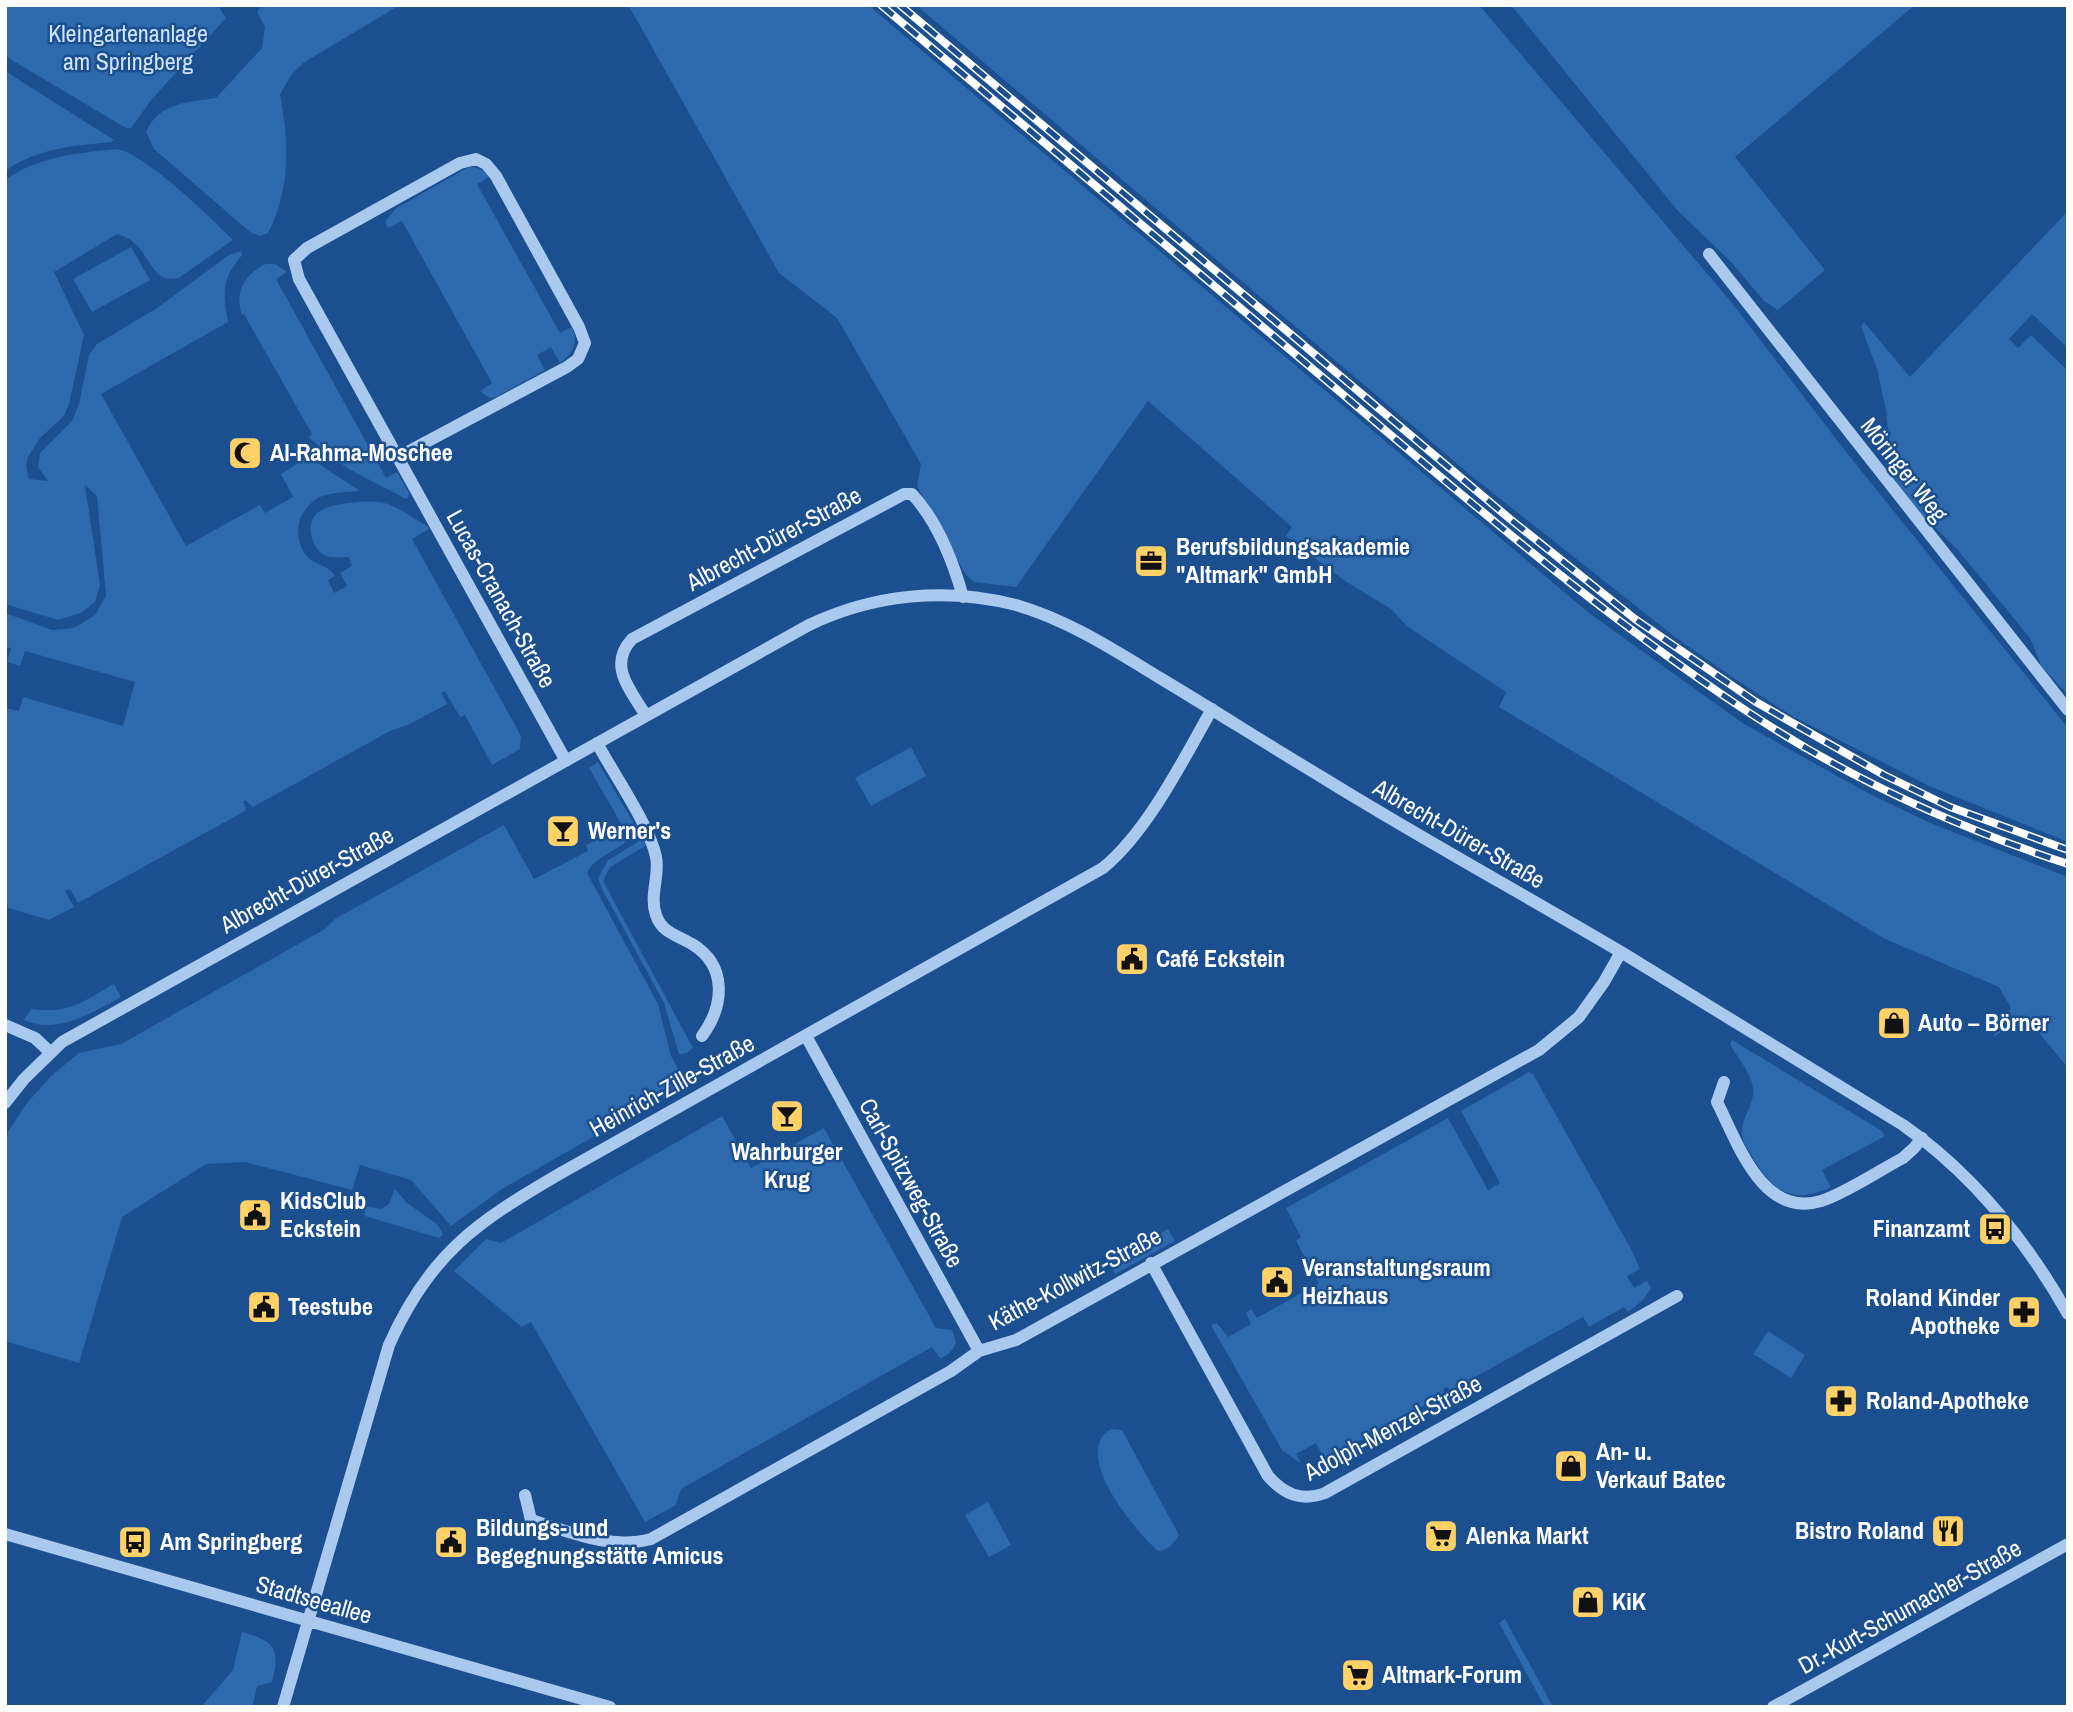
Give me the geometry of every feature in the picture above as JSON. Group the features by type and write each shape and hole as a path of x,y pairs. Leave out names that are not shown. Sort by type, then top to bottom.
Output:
{"street":[{"name":"Lucas-Cranach-Straße","path":"398,457 567,367 578,359 585,343 579,327 496,176 486,164 476,159 460,163 381,206 307,248 294,260 299,279 566,761"},
{"name":"Möringer Weg","path":"1709,254 2068,710"},
{"name":"Albrecht-Dürer-Straße","path":"646,716 620,669 624,648 632,639 893,498 912,494 921,503 951,558 963,597"},
{"name":"Albrecht-Dürer-Straße","path":"5,1103 50,1052 80,1031 835,613 894,598 922,595 963,597 1014,605 1067,624 1098,640 1326,780 1620,952 1922,1138 1969,1180 1998,1212 2039,1266 2068,1314"},
{"name":"Heinrich-Zille-Straße","path":"283,1707 389,1345 425,1278 458,1241 499,1209 1103,868 1116,857 1151,812 1212,709"},
{"path":"597,743 653,846 657,869 653,903 659,923 669,933 691,943 702,952 717,976 720,995 717,1010 702,1036"},
{"name":"Käthe-Kollwitz-Straße","path":"525,1495 531,1520 583,1537 618,1544 651,1539 951,1371 979,1351 1016,1340 1539,1050 1578,1017 1604,982 1620,952"},
{"path":"5,1026 35,1038 50,1052"},
{"name":"Carl-Spitzweg-Straße","path":"806,1036 979,1351"},
{"path":"1724,1082 1717,1102 1760,1182 1784,1200 1800,1204 1822,1201 1903,1158 1922,1138"},
{"name":"Adolph-Menzel-Straße","path":"1151,1263 1268,1476 1287,1493 1301,1497 1325,1493 1677,1296"},
{"name":"Stadtseeallee","path":"5,1534 610,1707"},
{"name":"Dr.-Kurt-Schumacher-Straße","path":"1773,1707 2068,1544"}],"green space":[{"name":"Kleingartenanlage am Springberg","path":"5,5 220,5 226,18 152,99 131,128 126,128 5,56"},
{"path":"262,5 400,5 303,63 292,74 280,94 286,148 281,199 268,233 260,236 250,232 154,149 146,132 151,122 166,110 185,103 216,98 262,48 265,27 257,12"},
{"path":"620,5 868,5 1589,613 1744,724 1866,792 1930,823 2068,877 2068,1068 2026,1017 1993,1037 2011,1008 1999,987 1885,939 1499,707 1506,692 1408,627 1391,609 1345,581 1286,536 1292,527 1148,401 1016,587 974,582 966,575 917,486 921,464 837,318 779,273 630,8"},
{"path":"916,5 1479,5 1732,303 1843,448 2068,728 2068,842 1929,786 1792,716 1675,637 1474,478"},
{"path":"1511,5 1915,5 1735,157 1825,270 1778,310 1764,301 1731,262 1677,210"},
{"path":"5,71 114,140 43,153 5,171"},
{"path":"117,149 161,174 233,240 180,277 171,279 158,274 133,242 117,234 54,272 84,335 69,404 64,416 40,438 28,457 26,467 29,479 48,481 38,467 40,453 72,421 79,404 89,355 97,344 157,308 229,255 241,251 242,255 230,272 225,286 228,322 101,394 186,546 260,505 265,513 293,497 281,474 302,461 293,445 297,443 311,459 360,491 322,496 305,510 298,532 306,555 335,576 328,580 334,593 347,586 340,573 352,566 349,557 325,556 318,550 312,538 311,526 315,515 320,511 342,504 378,502 395,507 427,526 429,529 412,539 521,736 520,749 492,765 465,715 460,717 445,691 441,693 447,704 408,725 390,731 253,807 245,800 245,811 78,903 70,889 65,891 74,907 49,920 5,907 5,708 19,711 23,697 123,726 135,682 25,651 20,666 7,662 11,648 5,647 5,613 52,630 74,628 95,615 106,596 97,496 85,485 100,585 95,602 81,613 58,620 5,604 5,180 45,161 73,154"},
{"path":"473,167 482,170 489,177 477,184 560,333 572,327 575,338 571,352 560,363 551,347 537,355 545,370 496,397 489,398 480,391 492,383 402,221 388,228 385,222 395,209"},
{"path":"2068,211 2068,348 2032,314 2009,339 2018,348 2031,335 2068,371 2068,695 2042,667 2030,638 1957,549 1915,508 1893,476 1886,411 1877,369 1861,326 1864,322 1910,377"},
{"path":"131,247 150,280 92,312 73,279"},
{"path":"266,264 275,264 287,272 276,279 386,478 397,472 409,493 408,498 347,468 308,437 312,434 244,314 242,315 240,307 239,299 247,278"},
{"path":"911,747 926,776 871,806 855,778"},
{"path":"598,762 633,822 628,839 599,859 587,873 658,1004 671,1056 686,1084 502,1189 451,1226 411,1180 360,1165 352,1190 245,1162 206,1164 122,1217 79,1363 5,1341 5,1136 27,1103 51,1076 79,1053 121,1044 325,929 335,919 504,825 534,879 588,851 586,845 622,825 589,768"},
{"path":"643,839 647,845 610,867 603,881 693,1048 687,1053 679,1054 664,1003 598,878 608,860"},
{"path":"114,984 121,997 74,1020 49,1025 24,1020 31,1009 66,1008"},
{"path":"1732,1040 1882,1131 1885,1136 1822,1170 1831,1187 1806,1195 1796,1195 1777,1187 1762,1171 1743,1138 1743,1123 1752,1100 1753,1088 1747,1071 1730,1044"},
{"path":"1529,1072 1533,1074 1631,1249 1640,1269 1627,1276 1634,1288 1647,1281 1651,1288 1643,1300 1628,1312 1624,1307 1589,1327 1583,1317 1450,1391 1448,1387 1443,1389 1445,1394 1325,1460 1316,1443 1296,1454 1301,1464 1282,1450 1211,1325 1217,1323 1228,1337 1251,1324 1246,1313 1251,1309 1257,1318 1319,1283 1296,1241 1301,1237 1286,1208 1448,1118 1488,1190 1500,1183 1461,1111"},
{"path":"722,1116 751,1168 824,1128 936,1328 952,1330 956,1342 945,1356 940,1358 932,1347 681,1489 676,1505 645,1522 531,1322 522,1327 454,1271 486,1239 501,1243"},
{"path":"395,1189 407,1203 437,1224 443,1234 439,1238 365,1216 365,1206 381,1209 389,1204"},
{"path":"1168,1229 1175,1241 1115,1274 1109,1263"},
{"path":"1768,1331 1805,1355 1791,1378 1753,1354"},
{"path":"1111,1429 1122,1430 1179,1535 1173,1544 1165,1549 1158,1551 1135,1527 1111,1492 1102,1473 1098,1455 1100,1440"},
{"path":"988,1502 1011,1545 989,1557 965,1515"},
{"path":"1505,1619 1553,1707 1545,1707 1499,1623"},
{"path":"242,1632 261,1639 272,1648 276,1661 272,1682 257,1686 253,1705 256,1707 201,1707 233,1670"}],"railway":[{"path":"881,5 1439,476 1590,598 1694,675 1785,736 1863,779 1943,817 2068,864"},
{"path":"900,5 1510,519 1635,619 1756,702 1884,775 1950,807 2068,850"}],"place":[{"name":"Al-Rahma-Moschee","path":"245,453"},
{"name":"Berufsbildungsakademie \"Altmark\" GmbH","path":"1151,561"},
{"name":"Werner's","path":"563,831"},
{"name":"Café Eckstein","path":"1132,959"},
{"name":"Auto – Börner","path":"1894,1023"},
{"name":"Wahrburger Krug","path":"787,1116"},
{"name":"KidsClub Eckstein","path":"255,1215"},
{"name":"Finanzamt","path":"1995,1229"},
{"name":"Veranstaltungsraum Heizhaus","path":"1277,1282"},
{"name":"Teestube","path":"264,1307"},
{"name":"Roland Kinder Apotheke","path":"2024,1312"},
{"name":"Roland-Apotheke","path":"1841,1401"},
{"name":"An- u. Verkauf Batec","path":"1571,1466"},
{"name":"Bistro Roland","path":"1948,1531"},
{"name":"Alenka Markt","path":"1441,1536"},
{"name":"Am Springberg","path":"135,1542"},
{"name":"Bildungs- und Begegnungsstätte Amicus","path":"451,1542"},
{"name":"KiK","path":"1588,1602"},
{"name":"Altmark-Forum","path":"1358,1675"}]}
